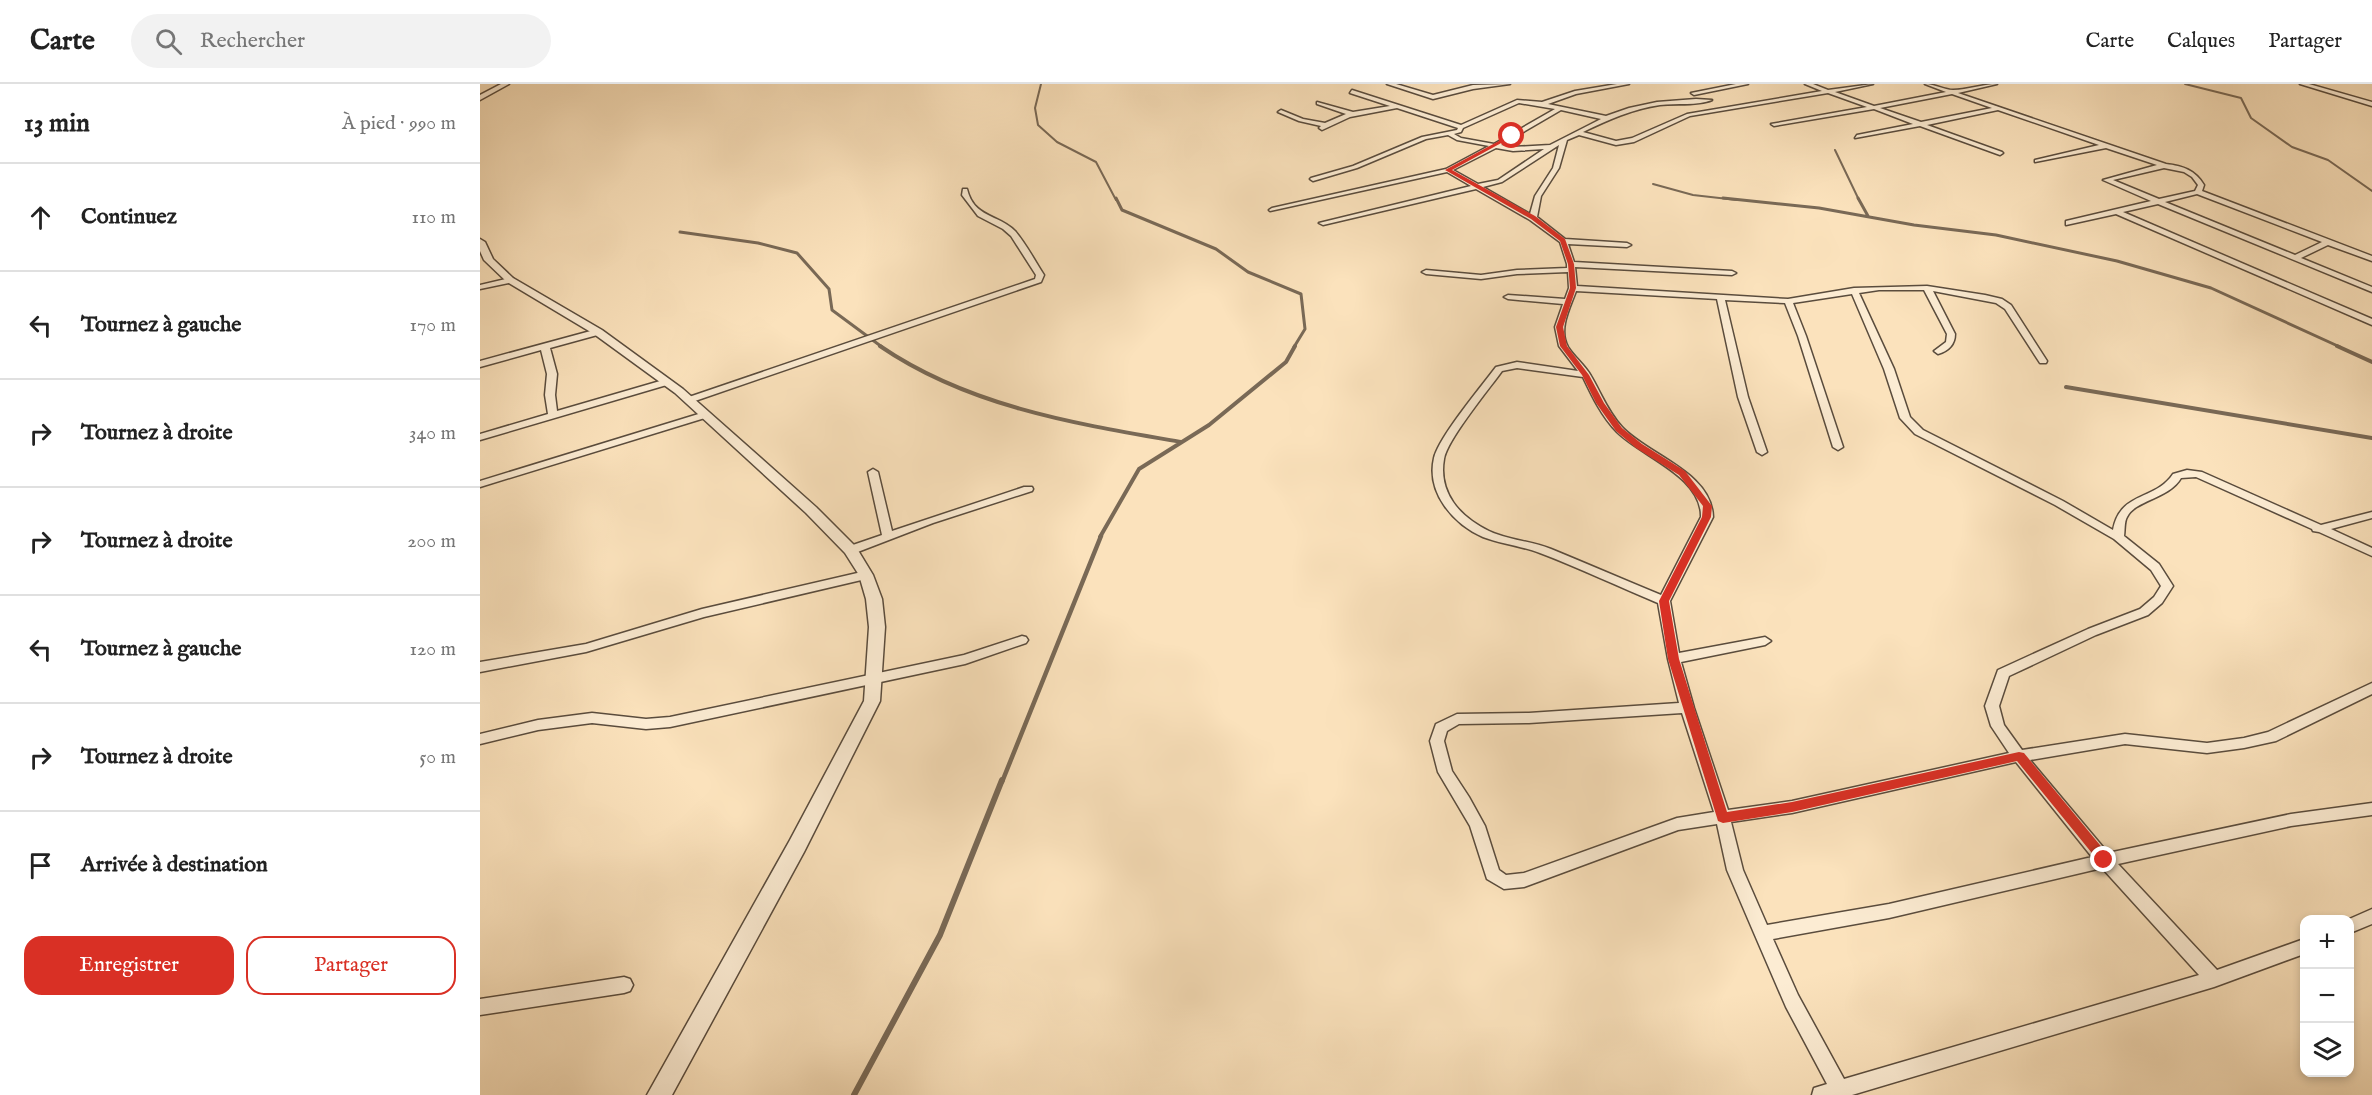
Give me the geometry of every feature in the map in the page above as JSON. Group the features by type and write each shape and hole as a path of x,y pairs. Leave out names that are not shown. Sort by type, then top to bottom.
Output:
{"street":[{"path":"480,98 506,84"},
{"path":"1390,84 1433,97 1473,87 1507,84"},
{"path":"1542,104 1575,93 1626,84"},
{"path":"1694,93 1745,84"},
{"path":"1808,84 2000,153"},
{"path":"1579,133 1616,143 1634,140 1689,115 1870,84"},
{"path":"1928,84 2165,166 2185,169 2196,175 2201,185 2198,192"},
{"path":"1774,124 1994,84"},
{"path":"2307,84 2372,104"},
{"path":"1491,85 1502,92"},
{"path":"1352,92 1461,127"},
{"path":"1510,97 1519,101 1607,118"},
{"path":"1323,223 1506,179 1564,139 1607,118 1649,106 1709,100"},
{"path":"1313,178 1355,167 1424,138 1450,135 1459,131 1461,127 1519,101"},
{"path":"1319,103 1353,114"},
{"path":"1281,112 1324,127 1353,114 1397,106"},
{"path":"1272,210 1448,170 1560,108"},
{"path":"1857,137 2002,108"},
{"path":"1450,135 1454,138 1519,150 1551,147"},
{"path":"1533,218 1538,196 1556,168 1564,139"},
{"path":"2037,161 2106,145"},
{"path":"2165,166 2106,180 2372,290"},
{"path":"1448,170 1533,218 1563,241 1627,245"},
{"path":"689,400 1038,280 1040,275 1014,235 1006,226 980,215 965,195 965,190"},
{"path":"2069,223 2198,192 2372,259"},
{"path":"2117,212 2372,322"},
{"path":"1563,241 1571,267 1573,288 1559,327 1560,339 1586,375 1600,403 1619,429 1639,446 1682,473 1707,506 1707,517 1664,601 1674,659 1687,708 1723,818 1735,870 1792,1001 1842,1093"},
{"path":"480,242 489,261 510,280 598,332 667,382 811,510 851,550 866,575 874,599 877,627 872,701 829,785 659,1095"},
{"path":"2295,258 2328,242"},
{"path":"1426,272 1481,277 1571,267 1732,273"},
{"path":"480,287 510,280"},
{"path":"1573,288 1788,301 1854,290 1927,288 1999,301 2008,307 2043,361"},
{"path":"1927,288 1951,334 1949,346 1938,351"},
{"path":"1854,290 1889,369 1905,418 1918,432 2059,503 2118,537 2155,567 2167,586 2158,600 2144,612 2092,632 2003,673 1992,706 1998,726 2019,756 2104,860 2214,978"},
{"path":"1508,297 1568,303"},
{"path":"1721,298 1743,397 1762,452"},
{"path":"1788,301 1802,336 1838,447"},
{"path":"480,364 598,332"},
{"path":"545,347 552,374 550,400 553,415"},
{"path":"1586,375 1517,365 1499,369 1447,441 1439,458 1439,483 1443,496 1464,520 1486,534 1543,550 1664,601"},
{"path":"482,438 667,382"},
{"path":"480,484 705,415"},
{"path":"873,472 888,536"},
{"path":"2118,537 2121,517 2129,507 2171,486 2178,476 2187,472 2218,482 2317,529 2372,552"},
{"path":"851,550 1028,489"},
{"path":"2317,529 2372,515"},
{"path":"480,666 586,648 654,625 866,575"},
{"path":"480,739 538,725 592,718 646,724 670,722 965,659 1022,640"},
{"path":"1674,659 1765,641"},
{"path":"1687,708 1528,718 1457,719 1441,728 1437,741 1445,772 1477,826 1493,874 1504,882 1524,880 1677,824 1792,807 2019,756 2125,739 2207,748 2244,743 2271,737 2372,688"},
{"path":"1762,933 1889,911 2104,860 2290,820 2372,809"},
{"path":"2354,924 2372,916"},
{"path":"1821,1095 1842,1093 2214,978 2300,948"},
{"path":"480,1007 624,985"}],"waterway":[{"path":"1041,84 1035,108 1038,125 1057,142 1096,162 1116,200"},
{"path":"2185,84 2241,98 2251,118 2292,147 2328,160 2372,191"},
{"path":"1835,150 1858,199"},
{"path":"1653,184 1693,195 1737,200"},
{"path":"1116,198 1122,210 1216,249 1248,272 1301,294 1305,329 1294,347"},
{"path":"1723,198 1819,208 1914,225 1996,235 2117,261 2211,288 2340,347"},
{"path":"1858,199 1868,216"},
{"path":"680,232 758,243 797,253 829,289 832,310 882,347"},
{"path":"880,346 914,367 987,398 1064,420 1181,442"},
{"path":"1100,537 1139,469 1209,425 1286,362 1295,346"},
{"path":"2337,346 2372,362"},
{"path":"2066,387 2372,438"},
{"path":"1002,782 1101,536"},
{"path":"854,1095 940,935 1002,780"}],"route":[{"path":"1512,136 1448,170 1533,218 1563,241 1571,264 1573,288 1559,327 1563,346 1586,375 1600,403 1619,429 1639,446 1682,473 1707,506 1707,517 1676,573 1664,601 1674,659 1687,708 1723,818 1792,807 2019,756 2104,860"}]}
